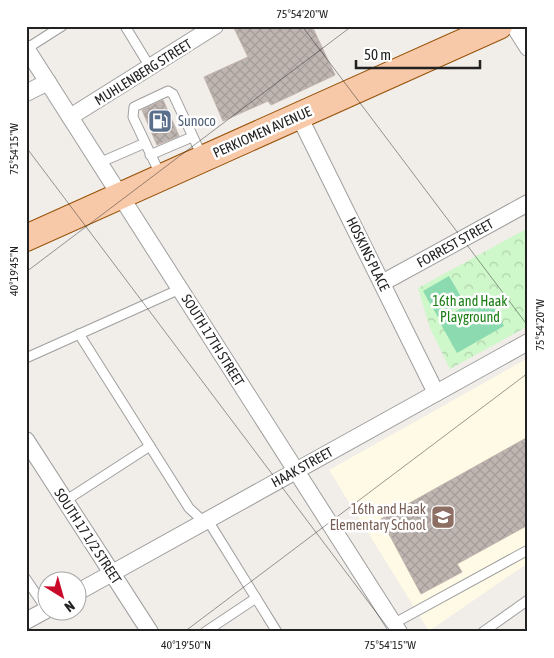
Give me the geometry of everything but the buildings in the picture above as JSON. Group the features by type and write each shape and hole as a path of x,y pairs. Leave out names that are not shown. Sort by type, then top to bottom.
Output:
{"main road":[{"name":"PERKIOMEN AVENUE","path":"26,238 120,196 156,166 198,148 299,116 499,26"}],"street":[{"name":"MUHLENBERG STREET","path":"70,117 215,26"},
{"path":"514,26 528,48"},
{"name":"SOUTH 17TH STREET","path":"26,48 396,628"},
{"path":"26,93 48,82"},
{"name":"HOSKINS PLACE","path":"299,116 436,392"},
{"name":"FORREST STREET","path":"382,283 528,203"},
{"name":"HAAK STREET","path":"88,586 528,342"},
{"name":"SOUTH 17 1/2 STREET","path":"26,440 150,632"},
{"path":"26,621 38,614"}],"lane":[{"path":"26,48 62,26"},
{"path":"125,26 150,67"},
{"path":"156,166 133,117 134,107 168,91 173,94 198,148"},
{"path":"99,162 145,144"},
{"path":"26,358 180,289"},
{"path":"80,334 189,508 205,520 277,632"},
{"path":"65,501 150,446"},
{"path":"396,628 528,550"},
{"path":"26,580 38,597"},
{"path":"205,632 256,598"},
{"path":"483,632 528,600"}],"shaded area":[{"name":"16th and Haak Elementary School","path":"528,358 528,563 429,631 329,470"}],"green space":[{"name":"16th and Haak Playground","path":"528,228 528,326 450,369 430,328 418,288"},
{"path":"449,276 464,302 438,317 423,291"},
{"path":"486,294 504,326 457,353 439,321"}],"place":[{"name":"Sunoco","path":"160,121"},
{"name":"16th and Haak Elementary School","path":"443,517"}]}
